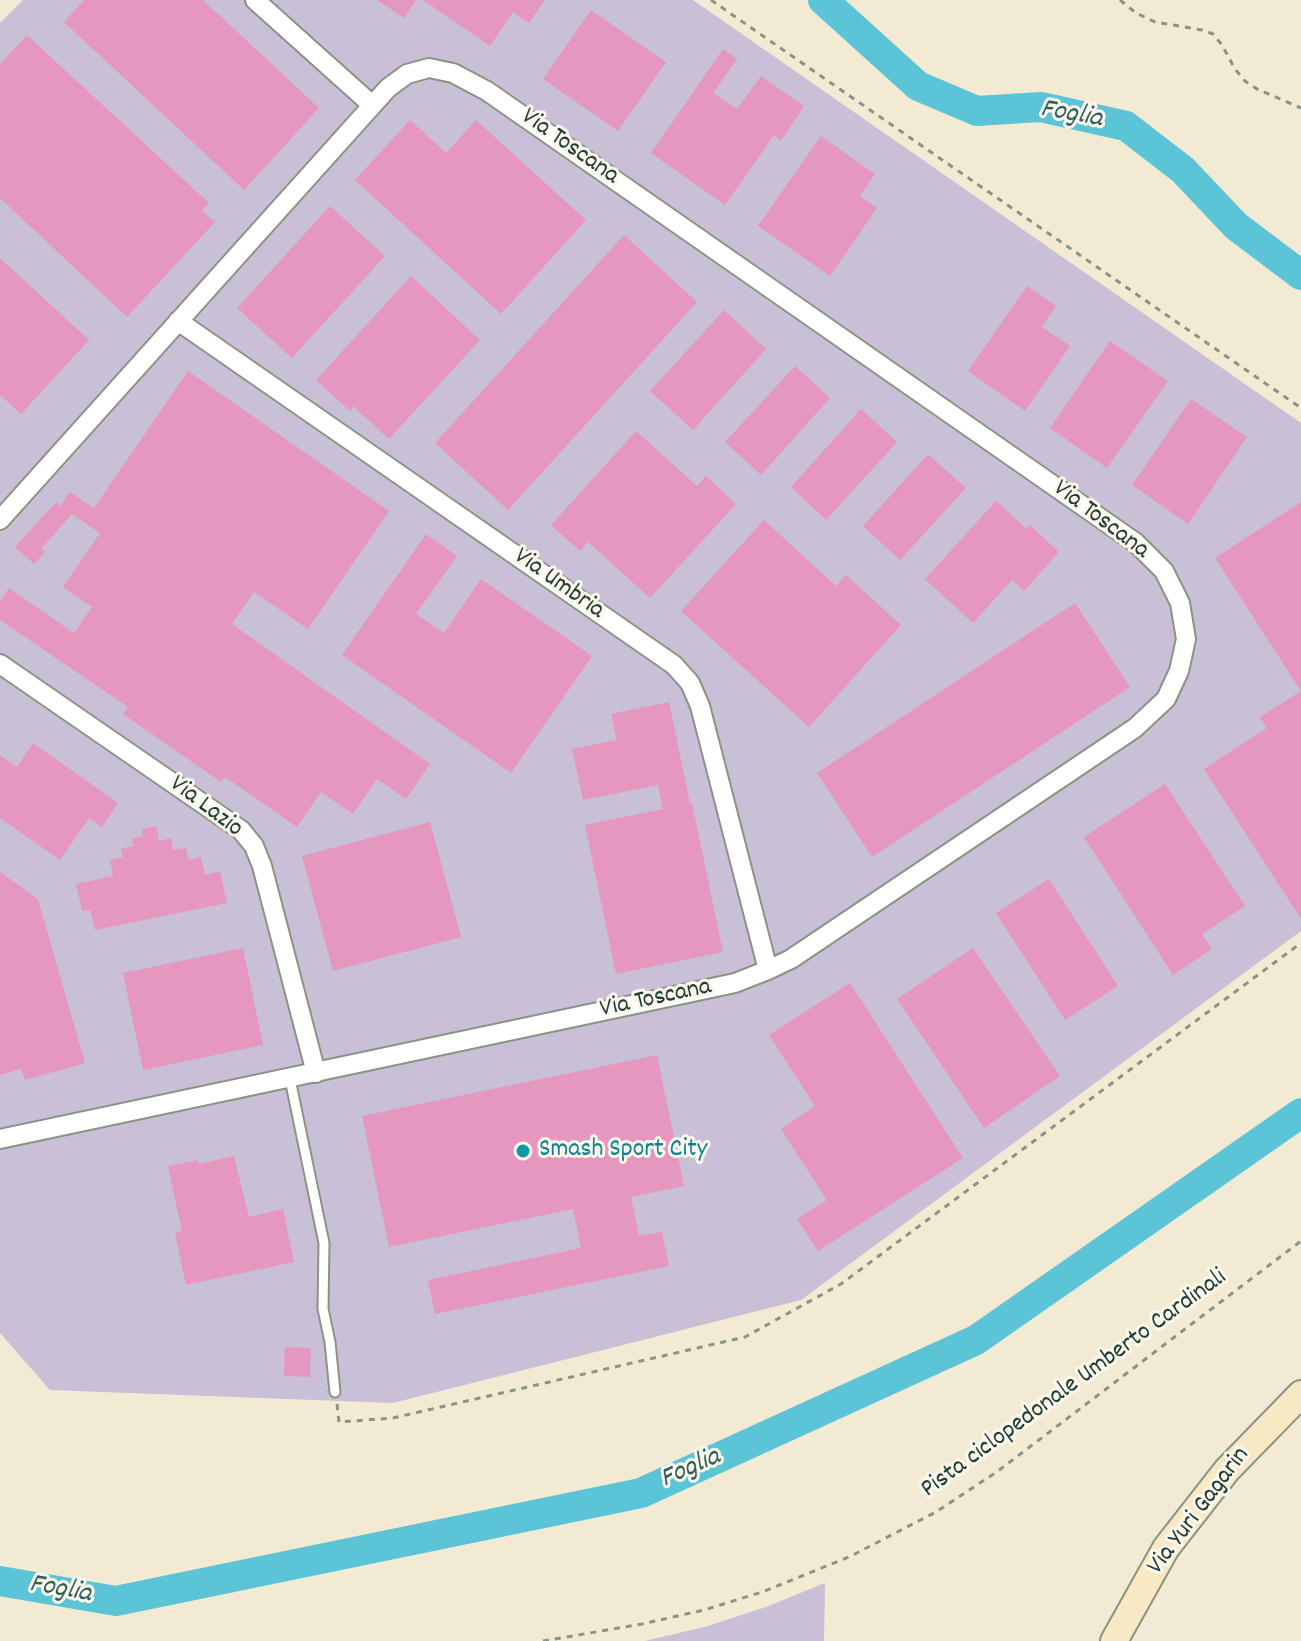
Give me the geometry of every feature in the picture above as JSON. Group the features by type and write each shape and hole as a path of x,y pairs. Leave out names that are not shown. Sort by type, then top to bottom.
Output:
{"main road":[{"name":"Via Yuri Gagarin","path":"1114,1641 1166,1548 1227,1470 1301,1394"}],"street":[{"path":"255,0 372,105"},
{"name":"Via Toscana","path":"0,520 388,88 407,74 429,68 453,73 487,91 1136,543 1164,571 1180,603 1186,639 1179,671 1166,699 1135,728 791,959 768,970 735,983 0,1139"},
{"name":"Via Umbria","path":"178,321 674,665 690,683 700,706 768,970"},
{"name":"Via Lazio","path":"0,664 241,830 254,846 262,866 316,1073"}],"lane":[{"path":"290,1079 324,1243 323,1309 335,1392"}],"path":[{"path":"711,0 1301,408"},
{"path":"1120,0 1136,13 1155,22 1213,34 1245,81 1301,108"},
{"path":"335,1392 339,1422 393,1418 745,1337 841,1284 1301,943"},
{"name":"Pista ciclopedonale Umberto Cardinali","path":"543,1641 642,1624 704,1610 762,1592 851,1556 936,1512 998,1471 1301,1241"}],"shaded area":[{"path":"23,0 693,0 1301,423 1301,931 801,1300 393,1403 50,1390 0,1333 0,23"},
{"path":"825,1583 824,1641 645,1641 708,1626"}],"building":[{"path":"84,0 203,0 319,108 244,190 64,22"},
{"path":"377,0 416,0 404,18"},
{"path":"423,0 545,0 529,23 513,12 490,46"},
{"path":"591,10 666,62 618,131 543,79"},
{"path":"27,35 209,203 202,211 215,222 127,317 0,198 0,64"},
{"path":"723,49 737,59 713,93 737,109 761,76 804,106 781,141 774,135 725,205 651,153"},
{"path":"410,120 446,153 476,120 586,220 501,314 355,180"},
{"path":"821,136 875,174 860,196 877,208 830,276 758,226"},
{"path":"330,206 385,256 292,358 237,308"},
{"path":"624,235 697,302 508,510 435,443"},
{"path":"0,258 89,340 21,414 0,395"},
{"path":"411,276 480,340 389,439 353,406 350,411 316,380"},
{"path":"1027,286 1056,306 1042,327 1070,346 1025,411 968,371"},
{"path":"724,310 766,349 693,430 650,391"},
{"path":"1110,341 1168,381 1107,468 1050,428"},
{"path":"795,366 830,398 761,475 725,442"},
{"path":"188,371 389,511 308,629 254,592 232,624 430,764 406,799 377,779 353,814 321,792 297,827 225,777 221,782 123,714 128,707 0,620 0,601 9,588 74,633 92,607 63,587 100,533 72,514 41,549 45,552 34,564 15,547 56,502 60,506 70,492 94,508"},
{"path":"1191,399 1247,437 1188,524 1132,485"},
{"path":"861,409 897,442 826,520 791,487"},
{"path":"636,431 697,486 706,476 736,504 650,598 588,542 580,551 551,525"},
{"path":"928,454 966,488 900,560 863,526"},
{"path":"996,501 1027,529 1030,525 1059,552 1024,591 1012,580 973,623 925,579"},
{"path":"1301,502 1301,691 1215,558"},
{"path":"764,520 836,586 846,575 901,625 809,727 681,611"},
{"path":"426,534 457,556 416,614 444,633 481,579 592,656 511,773 342,655"},
{"path":"1075,603 1130,687 872,857 817,773"},
{"path":"1301,691 1301,919 1204,769 1267,728 1260,717"},
{"path":"669,702 723,952 616,974 585,825 663,809 658,785 583,800 572,749 617,740 611,714"},
{"path":"33,743 118,803 102,827 89,818 60,860 0,818 0,755 17,767"},
{"path":"1165,784 1245,906 1202,934 1212,949 1173,975 1084,837"},
{"path":"430,822 461,937 333,971 302,856"},
{"path":"156,826 159,841 171,838 173,850 186,848 189,860 201,857 205,875 220,871 227,903 95,930 90,910 82,911 76,884 113,876 110,860 123,857 121,849 133,846 132,839 143,836 142,829"},
{"path":"0,872 38,899 85,1063 25,1080 21,1069 0,1075"},
{"path":"1049,879 1118,986 1065,1020 996,913"},
{"path":"243,948 263,1045 143,1070 123,973"},
{"path":"973,948 1060,1076 984,1128 897,999"},
{"path":"850,983 963,1158 818,1251 797,1219 827,1200 781,1129 815,1106 769,1035"},
{"name":"Smash Sport City","path":"657,1055 684,1186 631,1197 639,1236 662,1232 669,1266 435,1314 428,1280 581,1248 573,1209 389,1247 362,1116"},
{"path":"234,1156 249,1217 283,1209 294,1262 186,1285 175,1233 182,1231 168,1166 198,1160 199,1164"},
{"path":"285,1347 311,1348 310,1377 284,1376"}],"waterway":[{"name":"Foglia","path":"823,0 918,86 977,111 1041,107 1126,126 1183,170 1236,226 1301,275"},
{"name":"Foglia","path":"0,1581 116,1601 641,1493 976,1340 1301,1113"}],"place":[{"name":"Smash Sport City","path":"523,1151"}]}
